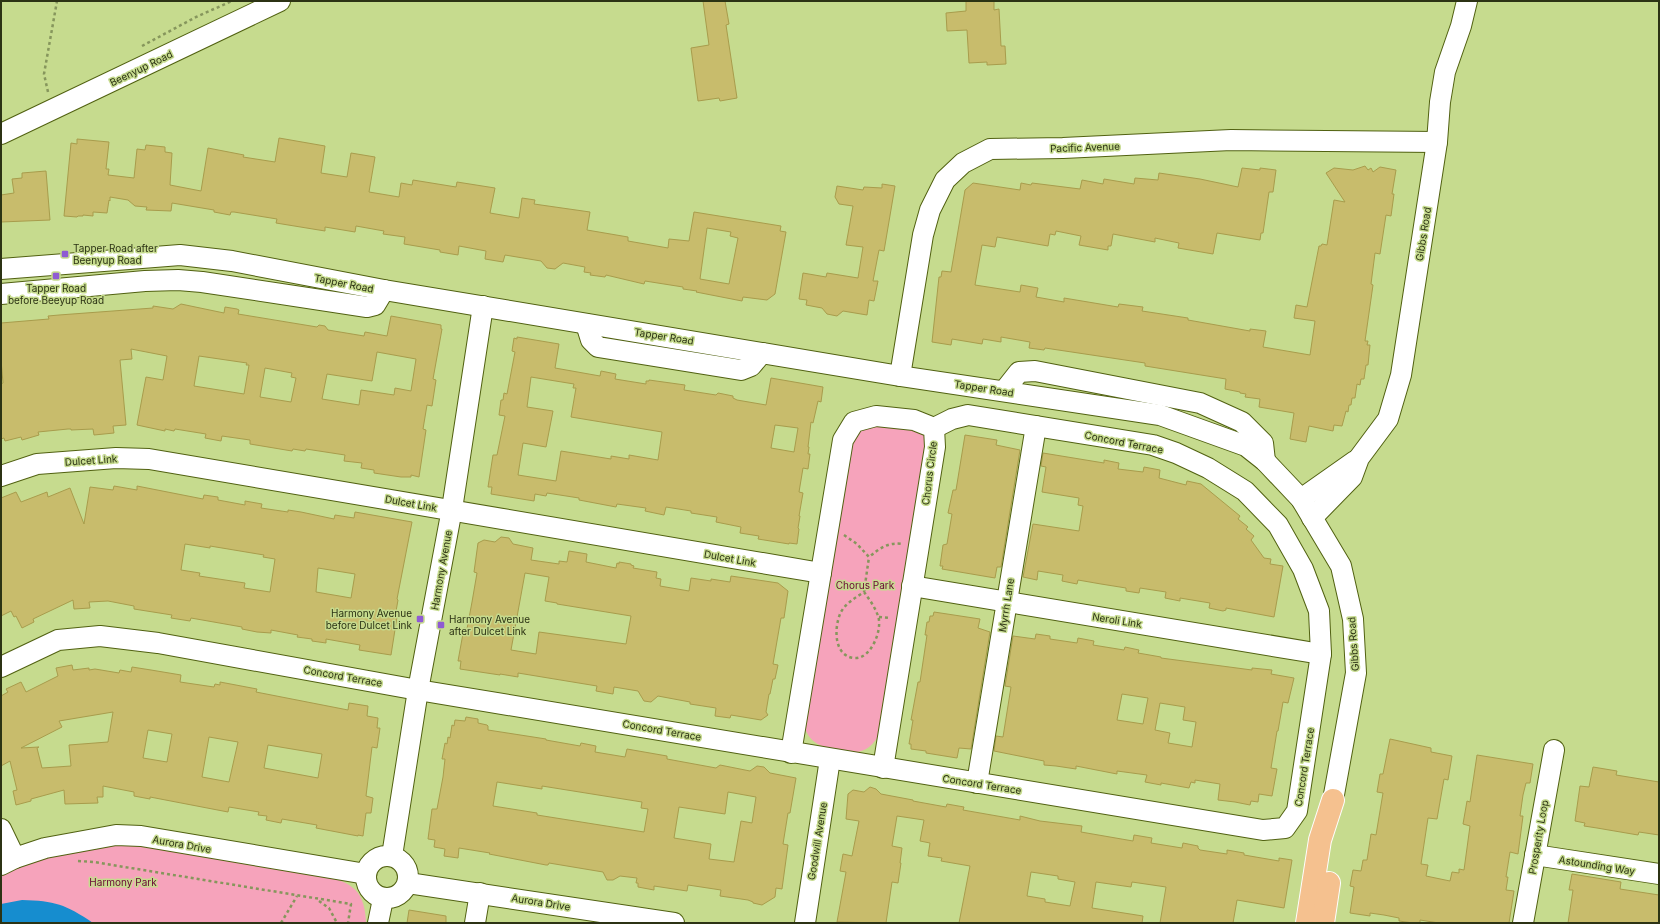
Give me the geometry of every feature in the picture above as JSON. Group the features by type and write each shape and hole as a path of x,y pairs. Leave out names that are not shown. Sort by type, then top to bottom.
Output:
{"main road":[{"name":"Gibbs Road","path":"1307,923 1320,840 1333,800"},
{"name":"Gibbs Road","path":"1323,923 1334,842 1333,800"}],"street":[{"name":"Beenyup Road","path":"1,134 280,1"},
{"name":"Gibbs Road","path":"1312,518 1352,477 1359,458 1388,419 1401,375 1437,142 1440,102 1445,72 1461,26 1467,1"},
{"name":"Pacific Avenue","path":"900,376 923,235 930,210 945,180 963,163 990,150 1231,140 1437,142"},
{"name":"Tapper Road","path":"1,269 180,255 232,261 384,290 586,324 900,376 1160,415 1246,446 1265,461 1301,499"},
{"path":"1,294 145,281 178,280 202,282 366,307 375,304 384,290"},
{"name":"Harmony Avenue","path":"392,856 418,690 452,510 483,306"},
{"name":"Concord Terrace","path":"1,667 58,640 100,636 158,643 418,690 587,717 791,753 1263,830 1285,828 1297,811 1321,654 1318,611 1303,569 1278,525 1245,491 1208,468 1176,453 1153,445 968,414 952,419 934,428"},
{"name":"Chorus Circle","path":"791,753 843,440 854,422 876,416 914,420 934,428 935,447 883,768"},
{"name":"Myrrh Lane","path":"976,783 1036,426"},
{"name":"Dulcet Link","path":"1,476 37,464 116,458 149,458 820,573"},
{"name":"Gibbs Road","path":"1333,800 1356,673 1353,619 1341,566 1301,499 1359,458"},
{"name":"Neroli Link","path":"912,586 1321,654"},
{"name":"Prosperity Loop","path":"1523,923 1554,750"},
{"name":"Goodwill Avenue","path":"805,923 830,759"},
{"path":"1,829 8,862"},
{"name":"Aurora Drive","path":"8,862 45,848 116,835 141,836 366,874"},
{"name":"Astounding Way","path":"1535,855 1659,874"},
{"path":"383,856 392,856 400,859 406,866 409,874 408,883 405,890 399,896 391,899 383,899 375,895 370,890 366,882 366,874 369,866 375,860 383,856"},
{"name":"Aurora Drive","path":"408,883 674,923"},
{"path":"475,923 480,893"},
{"path":"378,923 383,899"}],"path":[{"path":"52,110 44,74 57,1"},
{"path":"828,532 841,534 848,537 869,557"},
{"path":"864,592 845,606 837,627 839,647 845,655 853,658 857,658 869,651 875,642 879,630 879,617 864,592 869,557 884,546 890,544 896,543 919,546"},
{"path":"71,861 94,862 351,904 348,923"},
{"path":"281,923 298,896"},
{"path":"317,899 329,908 337,923"}],"green space":[{"name":"Chorus Park","path":"860,423 919,429 924,435 926,442 879,735 873,744 866,749 858,752 852,752 827,748 817,744 809,736 804,725 852,434"},
{"name":"Harmony Park","path":"122,840 313,872 344,882 357,892 362,900 365,910 366,923 1,923 1,873 53,853"}],"water":[{"path":"22,900 43,901 59,905 75,912 93,923 1,923 1,904"}],"building":[{"path":"703,1 725,1 729,24 726,25 737,98 720,101 719,98 698,101 691,48 709,45"},
{"path":"966,1 994,1 994,10 999,9 1001,46 1005,46 1006,64 987,65 987,62 969,63 967,30 947,31 946,13 966,11"},
{"path":"279,138 325,146 321,173 347,177 351,153 375,157 369,192 399,197 401,183 412,185 413,180 456,187 457,182 495,188 490,213 519,218 522,198 535,200 534,204 590,212 587,230 628,237 628,241 668,248 669,239 689,241 694,212 781,226 780,231 786,232 775,294 767,300 743,297 742,301 683,289 683,287 645,281 644,284 606,275 605,277 590,275 591,273 584,272 585,267 563,263 555,269 547,268 541,261 505,255 503,262 485,259 486,251 459,246 458,255 440,252 440,250 404,244 405,237 383,234 384,231 356,226 355,232 325,227 325,231 276,223 277,219 234,212 231,212 230,215 214,212 214,210 172,203 171,211 146,210 147,207 135,206 128,200 110,197 107,213 93,212 93,216 64,216 71,143 77,144 77,139 109,142 106,169 109,169 108,175 134,178 137,149 145,150 146,145 165,147 165,152 172,153 170,185 201,191 208,148 244,155 243,157 275,162","holes":["707,228 731,232 730,236 738,238 729,284 700,279"]},
{"path":"1365,166 1368,170 1371,168 1373,172 1380,167 1396,170 1392,194 1394,194 1391,216 1386,215 1380,254 1375,253 1371,284 1373,285 1365,341 1368,341 1367,345 1370,345 1368,365 1366,365 1364,379 1361,379 1360,385 1357,384 1355,398 1352,398 1351,405 1349,405 1348,412 1346,411 1342,426 1334,425 1333,431 1309,426 1306,442 1290,439 1294,413 1259,407 1260,399 1245,397 1246,394 1225,389 1226,379 1145,366 1145,363 1045,348 1044,350 1029,348 1030,342 1001,337 1001,342 983,339 982,344 952,339 951,345 932,342 939,277 941,277 942,271 951,272 965,190 973,183 1020,190 1021,183 1080,189 1082,180 1103,184 1104,179 1134,184 1135,178 1158,180 1159,173 1200,179 1238,187 1242,168 1260,170 1260,168 1276,170 1273,192 1269,192 1263,233 1261,233 1260,240 1217,233 1213,254 1178,248 1179,243 1155,238 1155,242 1113,234 1111,246 1108,246 1108,250 1079,245 1081,236 1056,231 1055,235 1050,234 1048,246 997,237 995,247 982,245 975,285 1020,292 1021,285 1038,288 1036,297 1064,302 1064,298 1118,307 1119,304 1143,307 1142,311 1188,318 1188,320 1250,331 1250,329 1266,331 1263,347 1310,355 1315,321 1294,318 1296,305 1307,307 1319,246 1322,244 1327,245 1334,200 1345,202 1326,173 1334,168 1353,170"},
{"path":"46,171 50,220 1,222 1,195 14,193 12,179 22,178 22,173"},
{"path":"882,184 895,186 884,251 879,250 873,281 878,281 874,301 869,300 867,315 843,311 837,316 827,314 822,308 806,305 807,300 799,299 803,273 826,277 827,273 858,278 863,247 846,245 853,206 839,204 835,197 837,186 863,190 864,187 882,188"},
{"path":"181,304 224,313 225,307 239,310 238,314 317,327 319,325 325,326 328,330 364,336 365,332 387,336 391,316 441,325 442,329 433,379 436,380 432,406 427,405 423,429 426,430 419,477 411,475 411,477 401,477 374,473 374,470 361,468 362,463 344,461 345,455 306,449 305,451 293,449 292,451 250,444 250,440 222,436 221,441 205,438 206,434 175,429 174,431 165,429 165,431 137,425 146,377 163,380 167,356 131,349 132,359 120,360 126,425 113,426 114,433 94,435 93,429 68,429 38,432 39,435 22,440 21,437 5,441 4,438 1,439 1,384 3,383 1,360 1,323 49,319 48,316 153,308 153,306 173,309","holes":["377,352 416,359 411,391 395,388 394,395 361,390 359,405 322,399 327,374 372,381","199,356 247,363 246,365 249,365 244,394 194,386","265,368 292,373 291,377 296,378 291,402 260,397"]},
{"path":"517,337 559,344 555,368 600,376 601,371 616,374 615,379 646,384 646,381 649,380 685,385 684,390 716,395 718,393 733,396 733,398 737,400 766,405 771,378 823,387 821,402 818,401 813,423 811,422 808,447 808,454 810,454 808,469 803,468 799,492 803,493 799,516 797,544 758,539 759,536 740,533 741,527 716,522 717,517 691,513 691,511 666,507 664,515 645,511 646,508 617,504 616,507 579,500 579,498 547,493 546,496 535,494 534,501 491,494 492,487 488,487 493,455 497,455 505,416 499,415 501,400 503,400 504,393 507,394 515,352 512,351 514,338 517,339","holes":["531,377 574,384 573,388 576,388 571,417 662,432 658,460 629,455 629,459 611,456 611,459 561,451 556,481 518,475 523,443 546,447 553,411 527,407","775,425 798,428 794,452 771,448"]},
{"path":"965,435 997,440 996,445 1020,450 1001,567 997,567 995,578 942,569 943,566 940,566 943,545 947,544 952,514 948,513 953,490 956,490"},
{"path":"1043,453 1104,463 1104,460 1119,463 1118,469 1143,472 1144,467 1160,470 1159,478 1186,485 1187,481 1201,484 1240,516 1238,519 1248,527 1246,529 1254,536 1251,540 1264,558 1271,559 1270,564 1283,566 1274,617 1226,608 1226,610 1223,611 1209,608 1210,603 1180,598 1180,601 1165,598 1166,592 1140,588 1139,593 1126,591 1126,588 1078,580 1077,584 1062,581 1063,575 1038,571 1037,580 1023,577 1033,524 1079,531 1083,506 1078,505 1079,498 1042,492 1046,467 1041,466"},
{"path":"114,486 137,490 137,486 203,499 204,495 218,497 218,500 245,505 245,501 262,504 261,508 288,512 288,510 334,519 335,515 354,518 355,512 412,522 397,599 395,617 397,617 391,655 359,650 360,645 326,639 326,643 297,637 298,635 271,630 271,633 257,632 242,629 242,627 191,618 190,621 171,618 172,615 134,609 134,606 108,601 89,602 90,608 74,609 73,600 33,619 34,622 22,628 16,616 14,617 11,611 1,616 1,498 16,492 21,502 47,492 48,497 70,488 84,524 90,487 113,490","holes":["185,544 210,548 210,546 264,555 263,557 275,559 270,592 244,588 245,583 199,576 200,573 181,570","318,568 355,574 351,598 316,592"]},
{"path":"501,537 509,538 513,544 533,548 531,560 559,564 559,561 567,562 569,551 587,554 586,562 616,568 617,563 619,564 619,562 631,564 634,566 633,568 657,572 656,578 661,579 660,586 689,591 691,578 730,582 731,576 778,583 788,591 784,618 781,618 773,664 778,665 775,679 773,679 769,694 766,712 768,715 761,720 731,715 730,718 715,716 716,708 690,704 690,702 658,696 651,702 644,701 638,691 614,687 613,694 596,691 597,686 518,673 518,677 460,669 461,661 458,661 464,628 467,629 477,573 474,572 478,543 484,540 495,542","holes":["525,573 549,577 545,601 631,616 626,644 539,632 536,654 511,650"]},
{"path":"934,612 980,619 978,628 990,632 971,749 959,748 957,758 911,749 911,744 909,744 913,720 911,720 918,682 920,682 927,635 925,635 927,622 929,622 930,616 933,616"},
{"path":"1036,634 1050,636 1050,639 1077,643 1078,638 1094,641 1093,645 1124,650 1125,647 1139,650 1138,653 1161,658 1252,670 1252,668 1272,670 1271,674 1294,678 1288,703 1283,702 1277,731 1271,768 1277,769 1272,796 1259,794 1258,802 1251,801 1250,805 1218,800 1220,784 1195,780 1195,783 1191,782 1189,788 1161,783 1161,785 1145,782 1147,775 1117,771 1117,774 1076,766 1076,769 1044,765 1044,761 994,751 996,736 1003,737 1011,687 1005,686 1013,636 1035,639","holes":["1122,694 1148,698 1143,724 1117,720","1160,703 1185,707 1183,720 1196,722 1192,747 1168,743 1170,733 1155,730"]},
{"path":"72,665 73,670 89,668 89,670 95,669 119,673 120,670 131,672 132,667 181,675 180,682 214,687 215,684 220,685 220,682 257,689 256,692 348,710 349,703 368,706 367,716 378,718 377,728 380,728 377,748 372,747 366,796 373,798 371,813 366,813 363,836 316,828 317,825 282,819 281,823 266,820 267,816 258,815 259,812 229,807 228,812 150,797 150,799 134,796 134,792 103,786 103,797 97,797 98,803 65,804 64,790 31,799 31,801 16,805 13,791 17,790 10,761 1,766 1,696 8,692 6,689 21,682 26,692 58,676 56,668","holes":["113,712 108,742 69,745 71,766 42,768 37,748 39,747 21,748 62,727 59,721","148,730 172,734 167,762 143,758","209,737 238,742 229,782 202,777","268,745 322,754 318,778 264,768"]},
{"path":"466,717 478,719 478,723 488,726 488,730 580,746 581,743 596,746 595,752 625,757 627,749 667,756 667,759 716,768 720,765 750,771 757,766 764,767 770,773 796,778 783,844 788,845 782,889 776,888 775,897 762,905 748,900 720,896 721,890 688,885 687,891 654,886 654,890 638,887 638,883 636,883 637,878 620,876 613,880 607,880 603,872 549,863 546,865 459,848 458,858 444,856 445,849 434,847 435,840 428,839 432,809 437,809 443,777 445,759 442,759 445,743 447,744 448,737 450,738 452,725 454,726 455,720 465,721","holes":["497,782 542,789 542,786 642,802 641,808 648,809 644,832 537,815 537,813 493,806","728,792 756,797 752,823 741,821 734,862 709,859 711,844 674,838 679,807 725,814"]},
{"path":"1390,739 1431,748 1431,752 1452,756 1448,780 1444,779 1437,819 1428,818 1421,864 1428,865 1426,876 1450,881 1452,872 1459,873 1459,869 1464,870 1470,826 1463,824 1467,801 1470,802 1477,755 1533,764 1530,783 1526,783 1523,795 1520,816 1523,816 1518,854 1510,852 1506,877 1508,877 1506,890 1514,891 1509,923 1439,923 1420,920 1420,923 1413,923 1399,921 1399,918 1384,915 1370,913 1370,916 1350,913 1354,887 1350,886 1353,870 1361,871 1363,860 1367,860 1371,834 1376,835 1383,793 1377,792 1380,774 1383,774"},
{"path":"1593,767 1617,771 1616,775 1659,782 1659,835 1639,832 1638,835 1584,826 1585,823 1575,821 1580,786 1589,787"},
{"path":"870,787 876,789 881,794 913,801 946,807 947,804 964,807 963,810 1020,820 1020,816 1040,821 1082,826 1081,832 1133,841 1134,835 1152,838 1151,843 1182,848 1183,843 1198,846 1200,850 1227,854 1227,850 1244,853 1244,855 1279,861 1279,858 1292,860 1284,908 1237,900 1233,923 1160,923 1166,887 1132,882 1131,887 1096,882 1092,908 1143,916 1142,923 959,923 970,866 941,861 942,858 928,856 930,843 920,841 924,820 897,816 892,846 902,848 901,863 898,883 892,882 886,923 837,922 846,872 840,871 843,854 852,856 859,821 846,819 848,794 853,790 864,792","holes":["1031,872 1058,876 1058,879 1075,882 1070,906 1045,902 1045,899 1027,896"]},
{"path":"1572,874 1621,882 1620,889 1659,895 1659,923 1568,923 1573,890 1569,890"},
{"path":"409,910 446,916 446,923 407,923"}],"place":[{"name":"Tapper Road after Beenyup Road","path":"65,254"},
{"name":"Tapper Road before Beeyup Road","path":"56,276"},
{"name":"Harmony Avenue before Dulcet Link","path":"420,619"},
{"name":"Harmony Avenue after Dulcet Link","path":"441,625"}]}
